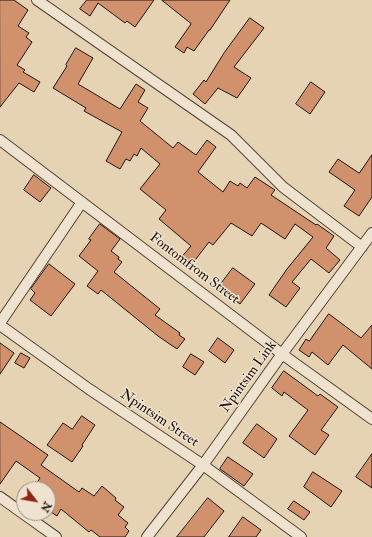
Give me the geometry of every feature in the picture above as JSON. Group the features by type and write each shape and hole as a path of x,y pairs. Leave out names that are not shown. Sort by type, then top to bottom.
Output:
{"street":[{"path":"37,0 231,135 283,187 362,247"},
{"name":"Fontomfrom Street","path":"0,140 282,354 372,419"},
{"path":"0,324 82,202"},
{"name":"Npintsim Link","path":"147,537 203,465 282,354 372,233"},
{"name":"Npintsim Street","path":"0,324 89,389 203,465 301,537"},
{"path":"0,497 56,537"}],"building":[{"path":"0,0 14,0 28,10 18,26 29,33 26,37 32,42 17,65 25,70 23,72 40,82 34,92 19,83 0,107"},
{"path":"87,0 154,0 135,27 127,21 125,23 98,3 90,16 80,9"},
{"path":"162,0 230,0 194,51 187,47 184,53 175,47 191,24"},
{"path":"250,18 264,28 234,67 251,78 237,98 218,88 205,104 193,94 204,80 206,82 224,53"},
{"path":"76,48 93,58 78,84 120,109 136,84 145,90 138,102 148,108 140,121 173,148 178,142 196,155 207,140 216,147 198,172 223,192 230,181 238,186 240,183 247,188 255,177 275,190 271,195 334,236 326,248 340,260 329,273 311,259 292,282 300,288 286,307 269,295 287,269 313,237 295,224 285,239 261,223 252,236 231,223 213,245 209,242 189,268 179,260 191,246 159,219 166,210 140,189 160,164 141,148 137,156 134,154 130,161 126,159 120,169 106,161 122,132 84,111 86,108 53,88"},
{"path":"311,82 325,92 310,114 296,104"},
{"path":"372,155 372,197 359,216 344,206 355,190 329,172 338,159 359,173"},
{"path":"34,175 51,188 40,202 24,190"},
{"path":"100,224 120,239 111,251 119,257 118,259 122,262 114,272 160,309 155,315 180,333 179,335 185,339 177,349 158,336 101,290 98,294 87,286 98,271 79,256 91,240 89,239"},
{"path":"49,264 75,284 51,316 30,300 35,293 31,289"},
{"path":"233,268 255,284 240,304 218,288"},
{"path":"329,314 361,338 372,325 372,369 343,345 328,365 312,352 309,357 299,350 306,339 309,341"},
{"path":"218,338 234,350 225,363 209,351"},
{"path":"0,343 14,353 0,374"},
{"path":"21,353 30,358 24,368 15,363"},
{"path":"191,354 204,362 195,375 183,367"},
{"path":"284,371 318,396 320,394 338,407 321,430 329,435 315,455 289,436 308,410 284,392 282,396 272,388"},
{"path":"82,416 95,425 72,462 47,445 63,423 72,429"},
{"path":"0,422 48,455 41,465 79,492 82,488 94,496 102,486 124,507 118,515 128,523 125,527 129,531 125,537 100,537 91,530 89,532 61,509 57,516 56,481 38,481 40,478 16,461 0,484"},
{"path":"257,424 277,439 264,458 243,443"},
{"path":"372,454 372,488 356,477"},
{"path":"228,457 253,474 244,486 220,469"},
{"path":"313,472 342,491 331,507 304,487"},
{"path":"208,498 224,511 204,537 177,537"},
{"path":"294,501 310,512 304,520 288,509"},
{"path":"243,517 261,530 256,537 229,537"}]}
